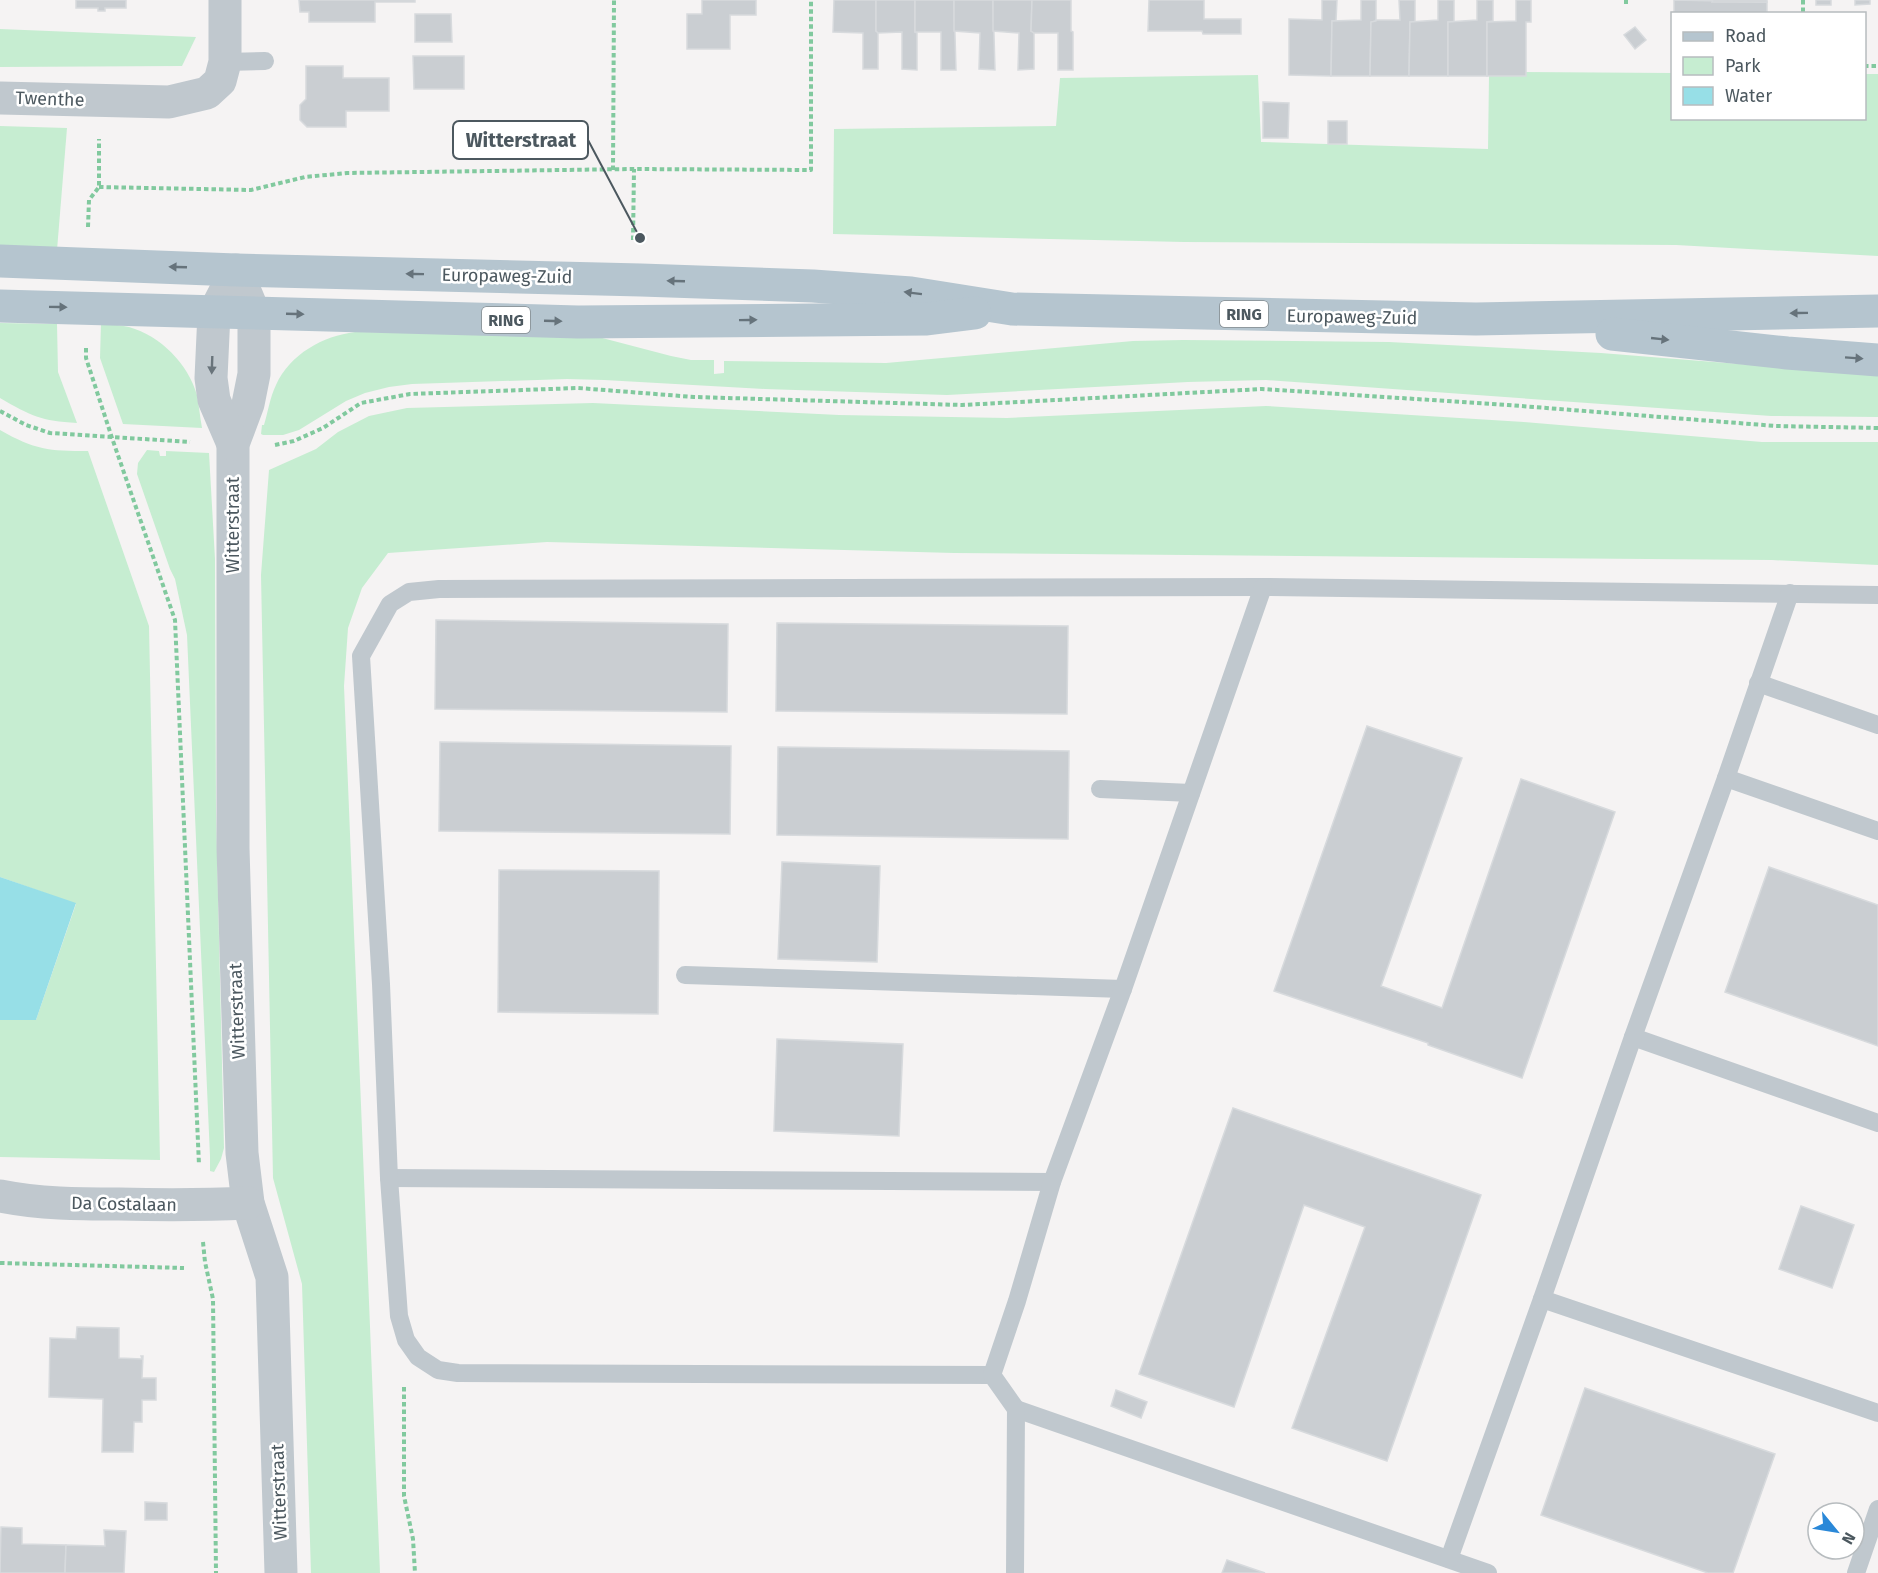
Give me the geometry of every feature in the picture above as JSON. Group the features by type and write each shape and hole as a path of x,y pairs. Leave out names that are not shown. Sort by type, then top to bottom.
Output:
{"main road":[{"name":"Europaweg-Zuid","path":"0,261 813,286 910,293 1012,309 1476,320 1878,311"},
{"name":"Europaweg-Zuid","path":"0,306 578,322 927,319 1012,309"},
{"name":"Europaweg-Zuid","path":"1476,320 1787,353 1878,360"}],"street":[{"path":"225,0 225,62"},
{"name":"Twenthe","path":"0,98 169,102 207,93 220,81 225,62"},
{"name":"Witterstraat","path":"233,444 214,400 211,378 214,313 236,270"},
{"name":"Witterstraat","path":"236,270 255,313 254,374 248,404 233,444 234,870 242,1153 248,1203 272,1277 281,1573"},
{"name":"Da Costalaan","path":"0,1196 19,1200 79,1204 248,1203"}],"lane":[{"path":"225,62 265,61"},
{"path":"992,1375 1017,1301 1052,1182 1123,989 1263,587"},
{"path":"992,1375 458,1373 438,1370 418,1357 406,1340 399,1316 389,1178 381,984 361,656 390,604 409,592 439,589 1263,587 1878,596"},
{"path":"1449,1559 1790,593"},
{"path":"1758,683 1878,725"},
{"path":"1726,778 1878,831"},
{"path":"1100,789 1191,793"},
{"path":"685,975 1123,989"},
{"path":"1633,1037 1878,1123"},
{"path":"389,1178 1052,1182"},
{"path":"1542,1299 1878,1413"},
{"path":"992,1375 1017,1409 1488,1573"},
{"path":"1015,1573 1017,1409"},
{"path":"1856,1573 1878,1509"}],"path":[{"path":"613,170 614,0"},
{"path":"99,101 99,187 251,190 305,177 347,173 634,169 811,170 811,0"},
{"path":"633,241 634,169"},
{"path":"0,411 26,425 50,432 112,438 273,445 294,441 323,428 361,403 410,394 578,388 694,397 962,405 1262,389 1776,426 1878,428"},
{"path":"112,438 175,620 204,1262 213,1299 216,1573"},
{"path":"0,1263 184,1268"},
{"path":"415,1573 413,1539 404,1496 404,1377 418,1357"}],"green space":[{"path":"0,29 196,37 182,66 0,67"},
{"path":"1505,72 1671,73 1671,120 1866,120 1866,74 1878,74 1878,256 1676,245 1184,242 833,234 834,129 1056,126 1060,78 1258,75 1261,142 1488,149 1489,76"},
{"path":"0,126 67,128 57,250 0,248"},
{"path":"0,323 57,324 58,372 77,423 54,421 37,416 0,398"},
{"path":"101,323 141,331 172,353 193,384 202,428 123,424 100,358"},
{"path":"355,332 587,334 671,356 691,360 714,360 714,374 724,373 724,361 886,363 1133,341 1389,342 1601,353 1878,375 1878,417 1771,416 1266,380 947,395 567,379 412,384 389,387 346,401 299,430 283,435 261,434 274,390 290,364 320,342"},
{"path":"593,403 839,415 1007,418 1266,406 1524,422 1762,442 1878,442 1878,565 1772,560 954,553 547,542 388,553 362,588 348,628 344,686 380,1573 311,1573 302,1284 273,1178 261,575 269,470 316,449 338,432 369,416 407,408"},
{"path":"0,430 23,442 42,448 88,451 149,626 160,1160 0,1157 0,1020 36,1020 76,904 0,877"},
{"path":"147,450 159,451 160,456 166,456 166,451 209,453 215,559 216,811 224,1148 214,1172 210,1171 187,635 175,579 137,474 138,463"}],"water":[{"path":"0,877 76,903 36,1020 0,1020"}],"building":[{"path":"76,0 126,0 126,8 105,8 105,11 98,11 98,8 76,8"},
{"path":"299,0 415,0 415,2 375,2 375,22 309,22 309,12 300,12"},
{"path":"702,0 756,0 756,15 730,15 730,49 687,49 687,14 702,14"},
{"path":"834,0 876,0 878,69 863,69 863,33 833,32"},
{"path":"876,0 915,0 917,70 902,69 902,32 878,33 876,31"},
{"path":"915,0 954,0 956,70 941,70 941,32 915,32"},
{"path":"954,0 993,0 995,70 979,69 980,33 954,31"},
{"path":"993,0 1032,0 1031,31 1034,31 1034,69 1018,70 1019,33 993,31"},
{"path":"1032,0 1071,0 1073,70 1058,70 1058,33 1031,31"},
{"path":"1149,0 1204,0 1204,19 1241,19 1241,34 1148,31"},
{"path":"1322,0 1337,0 1336,21 1332,21 1331,76 1289,75 1289,19 1322,20"},
{"path":"1361,0 1376,0 1376,21 1371,22 1370,76 1331,76 1332,21 1361,20"},
{"path":"1399,0 1415,0 1415,22 1410,22 1409,76 1370,76 1371,22 1400,20"},
{"path":"1438,0 1454,0 1454,22 1448,22 1448,76 1409,76 1410,22 1438,20"},
{"path":"1477,0 1493,0 1493,21 1487,22 1487,76 1448,76 1448,22 1477,20"},
{"path":"1516,0 1531,0 1531,22 1526,22 1526,76 1487,76 1487,22 1516,21"},
{"path":"1674,0 1767,2 1767,12 1674,12"},
{"path":"1713,0 1767,0 1767,2 1712,2"},
{"path":"1816,0 1831,0 1831,5 1816,5"},
{"path":"1855,0 1870,0 1870,4 1855,5"},
{"path":"415,14 451,14 452,42 415,42"},
{"path":"1635,27 1646,40 1635,49 1624,35"},
{"path":"413,56 464,56 464,89 414,89"},
{"path":"306,66 343,66 343,78 389,78 389,111 346,111 346,127 307,127 300,120 300,105 306,99"},
{"path":"1263,102 1289,103 1288,138 1263,138"},
{"path":"1328,121 1347,121 1347,144 1328,144"},
{"path":"436,620 728,624 727,712 435,709"},
{"path":"777,623 1068,626 1067,714 776,711"},
{"path":"1367,726 1462,758 1381,986 1442,1008 1521,779 1615,812 1522,1078 1428,1045 1428,1043 1274,991"},
{"path":"440,742 731,746 730,834 439,831"},
{"path":"778,747 1069,751 1068,839 777,835"},
{"path":"782,862 880,866 877,962 778,959"},
{"path":"1769,867 1878,905 1878,1046 1725,992"},
{"path":"499,870 659,871 658,1014 498,1012"},
{"path":"777,1039 903,1044 899,1136 774,1131"},
{"path":"1233,1108 1481,1195 1387,1461 1292,1428 1365,1227 1304,1205 1234,1407 1139,1374"},
{"path":"1801,1206 1854,1225 1832,1288 1779,1269"},
{"path":"77,1327 119,1328 119,1358 142,1359 141,1356 143,1356 142,1378 156,1378 156,1400 142,1400 142,1422 134,1422 133,1452 102,1452 103,1399 49,1397 50,1338 76,1339"},
{"path":"1585,1388 1775,1454 1733,1573 1708,1573 1541,1515"},
{"path":"1116,1390 1147,1402 1141,1418 1111,1406"},
{"path":"145,1502 167,1503 167,1520 145,1520"},
{"path":"1,1527 22,1528 22,1544 66,1545 65,1573 0,1573"},
{"path":"104,1530 126,1531 124,1573 65,1573 66,1545 105,1546"},
{"path":"1227,1560 1265,1573 1222,1573"}],"place":[{"name":"Witterstraat","path":"640,238"}]}
